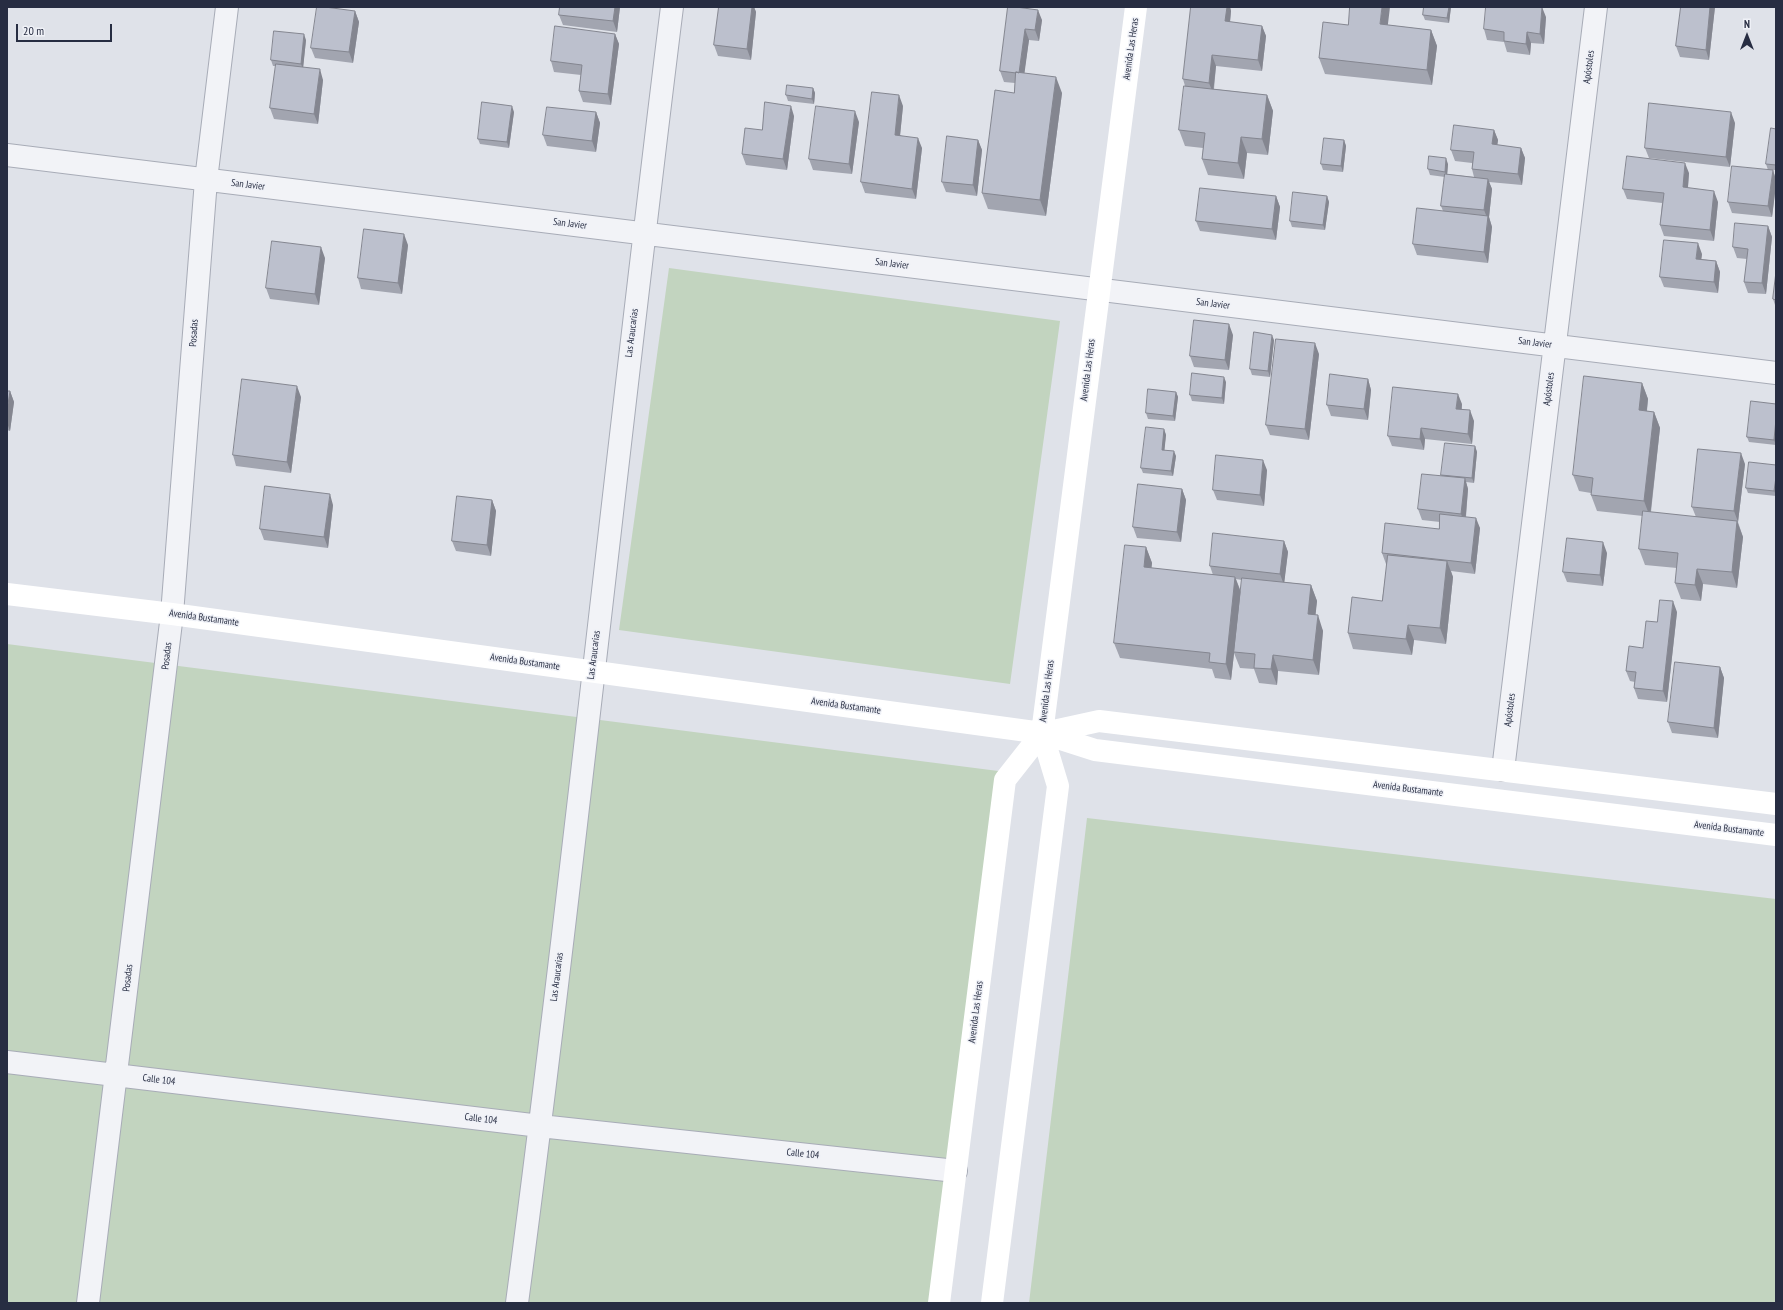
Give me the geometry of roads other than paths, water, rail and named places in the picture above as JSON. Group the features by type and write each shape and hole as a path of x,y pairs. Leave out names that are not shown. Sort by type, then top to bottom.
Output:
{"main road":[{"name":"Avenida Las Heras","path":"992,1303 1058,786 1042,733 1136,7"},
{"name":"Avenida Bustamante","path":"7,594 172,614 1042,733 1095,750 1776,835"},
{"name":"Avenida Bustamante","path":"1042,733 1099,721 1776,804"},
{"name":"Avenida Las Heras","path":"939,1303 1005,780 1042,733"}],"street":[{"name":"Posadas","path":"88,1303 172,614 206,180 227,7"},
{"name":"Las Araucarias","path":"517,1303 540,1126 592,672 672,7"},
{"name":"Apóstoles","path":"1503,770 1596,7"},
{"name":"San Javier","path":"7,155 1776,373"},
{"name":"Calle 104","path":"7,1062 540,1126 956,1171"}]}
